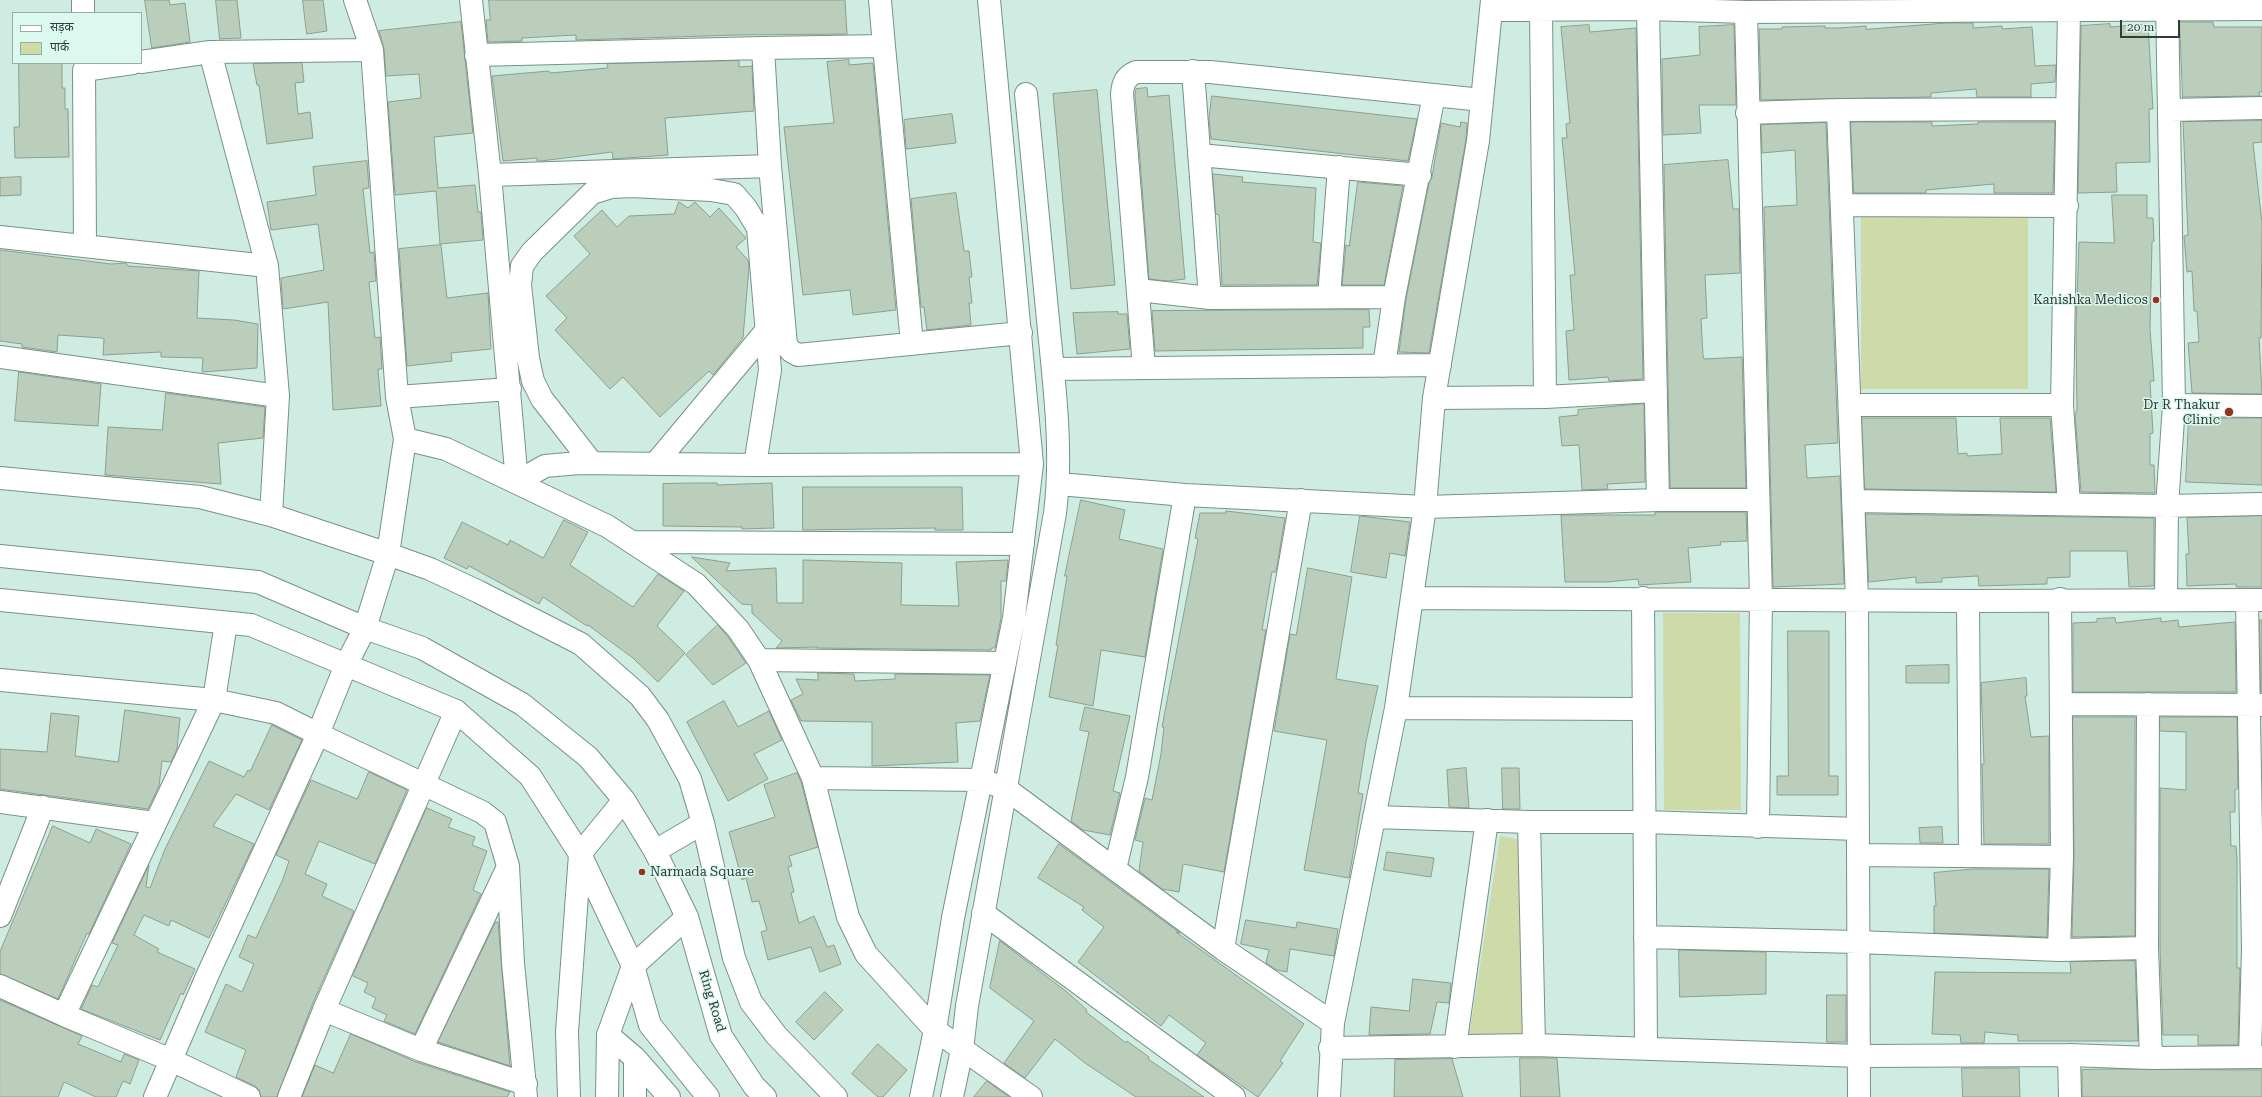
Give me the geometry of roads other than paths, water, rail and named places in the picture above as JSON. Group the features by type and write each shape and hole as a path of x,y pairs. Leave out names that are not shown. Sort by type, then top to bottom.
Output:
{"street":[{"path":"83,0 83,12"},
{"path":"155,1097 208,974 318,734 346,665 365,628 388,554 405,439 397,397 372,50 355,0"},
{"path":"472,0 476,55 490,175 510,389 517,482"},
{"path":"880,0 912,344"},
{"path":"921,1097 935,1030 952,918 1014,618 1032,464 989,0"},
{"path":"1329,1097 1330,1048 1333,1023 1396,708 1425,506 1434,398 1478,142 1491,5 1541,10 1648,9 1746,12 1834,6 2069,10 2168,5 2262,9"},
{"path":"2166,599 2167,506 2174,405 2168,5"},
{"path":"1648,9 1658,500"},
{"path":"1541,10 1545,397"},
{"path":"2069,10 2067,206 2062,405 2069,504"},
{"path":"1746,12 1747,113 1761,598 1758,827"},
{"path":"476,55 884,46"},
{"path":"763,48 770,166 786,345 791,351 798,355 1021,333"},
{"path":"142,62 210,52 372,50"},
{"path":"210,52 267,266 278,396 271,514"},
{"path":"85,245 84,66 117,64"},
{"path":"1144,368 1122,94 1123,84 1128,76 1136,72 1193,71 1482,100"},
{"path":"1193,71 1210,298"},
{"path":"952,1097 962,1050 967,1006 983,913 1055,513 1058,484 1058,438 1052,364 1026,94"},
{"path":"1384,366 1394,297 1420,175 1434,95"},
{"path":"2170,110 2262,108"},
{"path":"1747,113 1838,110 2067,109"},
{"path":"1838,110 1857,599 1859,1097"},
{"path":"1199,155 1420,175"},
{"path":"490,175 770,166"},
{"path":"1329,297 1339,167"},
{"path":"592,463 542,399 532,381 520,285 522,266 532,252 592,194 611,187 631,186 711,190 734,194 746,208 758,228 770,370 755,465"},
{"path":"1842,205 2067,206"},
{"path":"0,237 85,245 267,266"},
{"path":"1138,290 1210,298 1394,297"},
{"path":"655,464 766,331"},
{"path":"0,357 278,396"},
{"path":"1023,361 1052,364 1144,368 1440,365"},
{"path":"397,397 510,389"},
{"path":"1434,398 1545,397 1656,391"},
{"path":"1850,404 2062,405"},
{"path":"2174,405 2262,406"},
{"path":"405,439 446,449 607,526 696,584 738,629 759,660 813,778 848,917 866,954 935,1030 1031,1097"},
{"path":"517,482 545,466 592,463 755,465 1032,464"},
{"path":"0,478 200,497 271,514 437,572 581,644 640,696 658,720 690,779 703,823 734,958 751,1002 776,1035 836,1097"},
{"path":"1058,484 1185,496 1425,506 1658,500 1758,500"},
{"path":"1115,869 1137,777 1185,496"},
{"path":"1223,949 1302,500"},
{"path":"1853,501 2167,506 2262,504"},
{"path":"633,542 1023,544"},
{"name":"Ring Road","path":"0,556 258,582 365,628 422,648 522,704 588,757 624,800 655,852 687,917 721,1036 754,1086 765,1097"},
{"path":"1330,1048 1534,1045 1646,1047 1859,1056 2069,1055 2151,1058 2256,1057 2258,949 2255,600 2060,599 1968,601 1761,598 1412,598"},
{"path":"1642,598 1646,1047"},
{"path":"2059,950 2062,857 2060,599"},
{"path":"0,600 251,625 456,711 530,776 580,854 632,966 650,1025 708,1097"},
{"path":"1968,601 1970,856"},
{"path":"64,1015 154,823 214,700 226,623"},
{"path":"759,660 1005,663"},
{"path":"0,680 214,700 276,714 482,812 494,822 508,866 512,962 526,1091 324,1010"},
{"path":"2062,704 2256,705"},
{"path":"2148,704 2147,948 2151,1058"},
{"path":"1396,708 1643,709"},
{"path":"290,1097 324,1010 425,785 456,711"},
{"path":"813,778 981,780 1005,788 1223,949 1333,1023"},
{"path":"569,1097 567,1032 580,854 624,800"},
{"path":"0,802 154,823"},
{"path":"0,916 43,807"},
{"path":"1374,817 1529,822 1644,822 1758,827 1858,829"},
{"path":"1455,1047 1487,820"},
{"path":"1529,822 1534,1045"},
{"path":"655,852 703,823"},
{"path":"1858,855 2062,857"},
{"path":"422,1050 508,866"},
{"path":"983,913 1234,1097"},
{"path":"607,1097 608,1035 632,966 687,917"},
{"path":"1645,937 1858,942 2059,950 2147,948"},
{"path":"0,986 171,1060 249,1097"},
{"path":"608,1035 635,1058 669,1097"},
{"path":"2069,1055 2070,1097"},
{"path":"635,1058 635,1097"}],"place":[{"name":"Kanishka Medicos","path":"2156,300"},
{"name":"Dr R Thakur Clinic","path":"2229,412"},
{"name":"Narmada Square","path":"642,872"}]}
